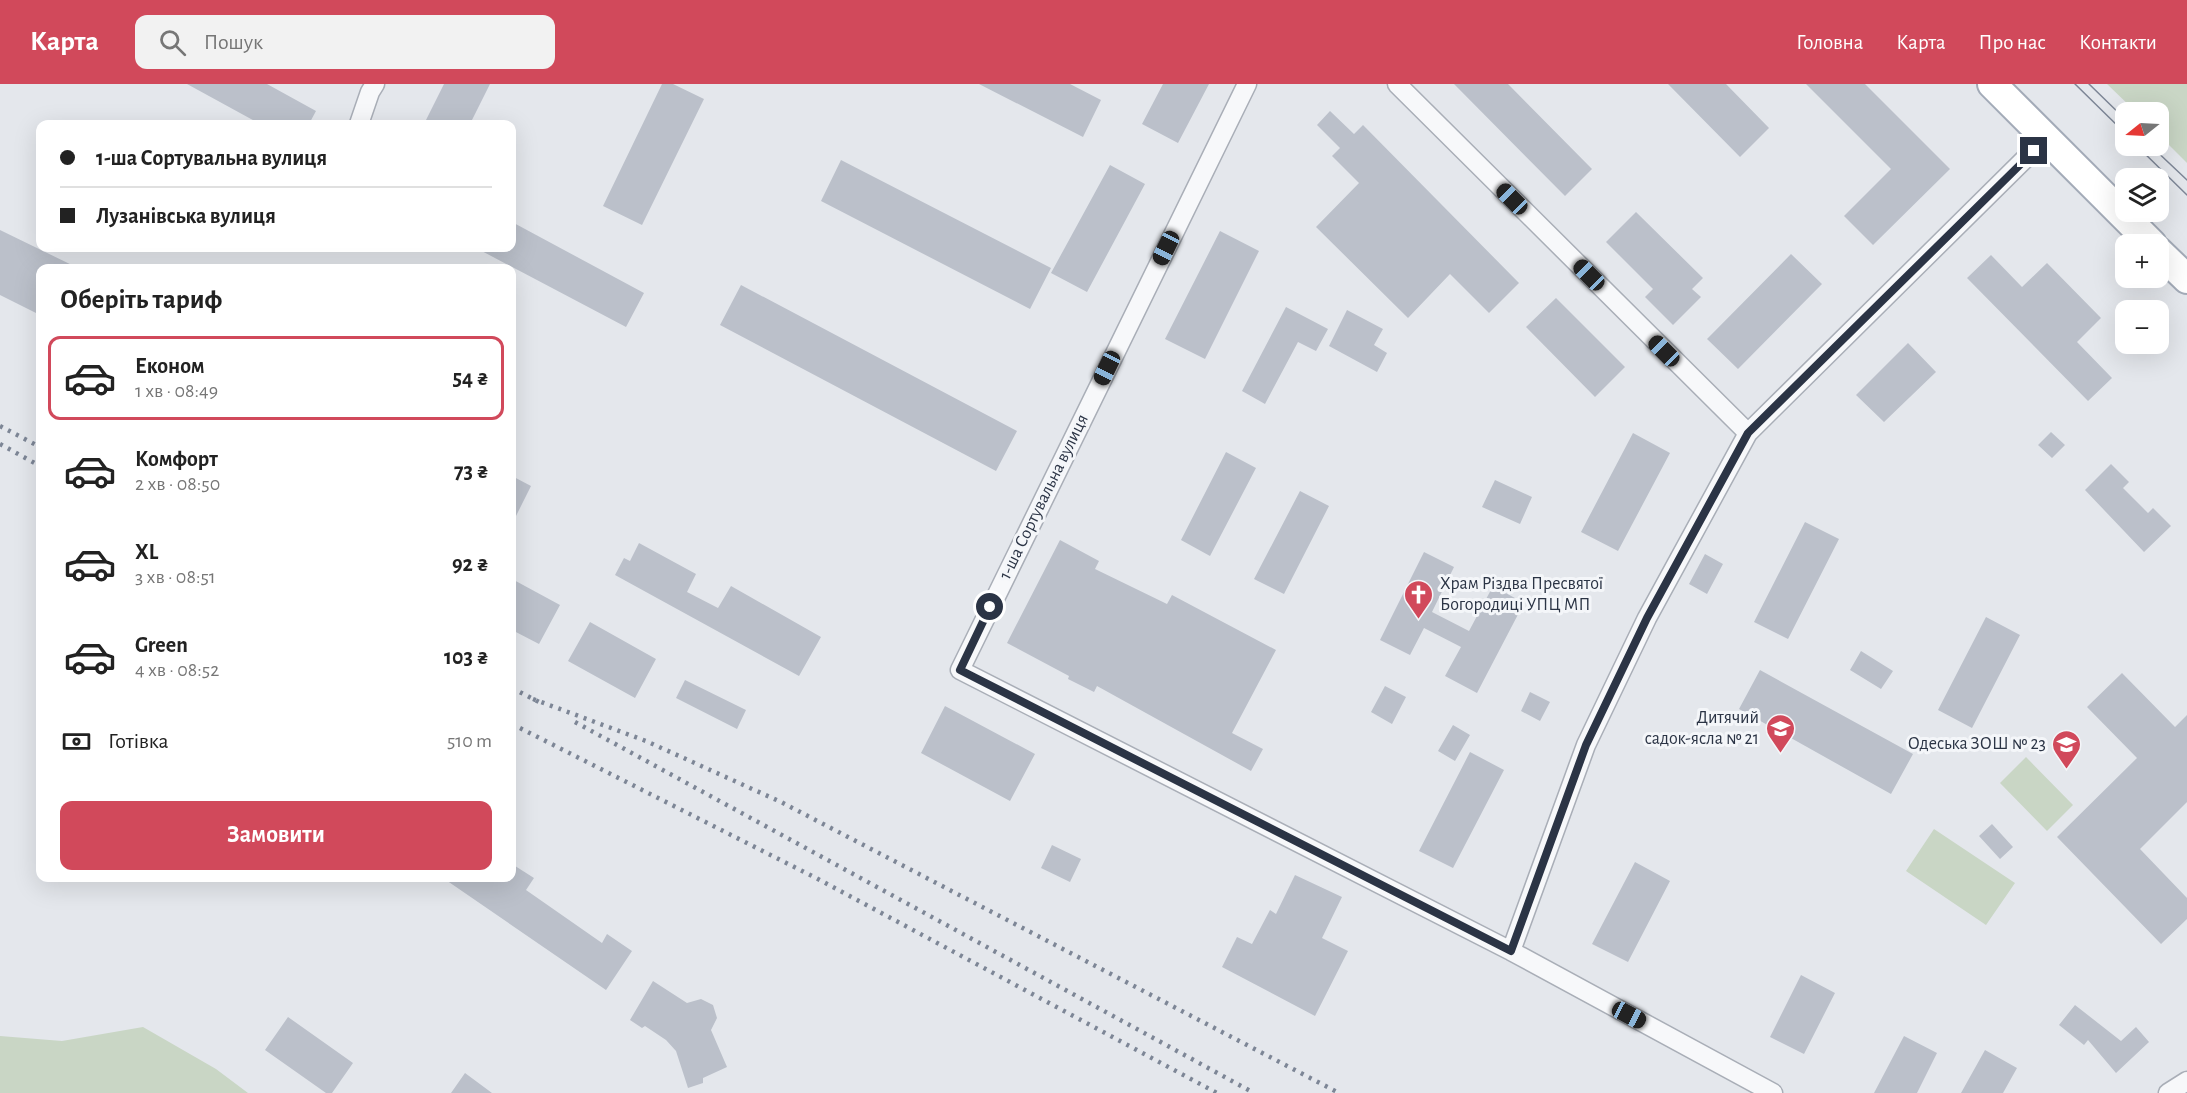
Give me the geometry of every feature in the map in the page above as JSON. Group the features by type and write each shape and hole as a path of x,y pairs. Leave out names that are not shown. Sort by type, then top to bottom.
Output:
{"main road":[{"path":"1992,84 2142,234"},
{"path":"2169,262 2187,279"}],"street":[{"path":"360,120 375,84"},
{"name":"1-ша Сортувальна вулиця","path":"1248,84 960,670 1511,951 1773,1093"},
{"path":"1396,84 1748,433"},
{"path":"1511,951 1586,745 1647,618 1748,433 2046,138"},
{"path":"2168,1093 2187,1081"}],"green space":[{"path":"2107,84 2187,84 2187,163 2169,145 2169,102 2126,102"},
{"path":"2026,757 2073,805 2047,831 2000,783"},
{"path":"1934,829 2015,883 1986,925 1906,871"},
{"path":"143,1027 216,1069 248,1093 0,1093 0,1036 62,1041"}],"building":[{"path":"187,84 267,84 316,111 311,120 253,120"},
{"path":"444,84 490,84 472,120 426,120"},
{"path":"662,84 673,84 704,99 642,225 603,206"},
{"path":"979,84 1070,84 1101,100 1083,137"},
{"path":"1163,84 1209,84 1178,143 1142,124"},
{"path":"1454,84 1508,84 1592,169 1565,196"},
{"path":"1668,84 1726,84 1769,128 1740,157"},
{"path":"1806,84 1865,84 1950,169 1873,245 1844,216 1891,169"},
{"path":"1330,111 1354,134 1363,125 1519,283 1489,313 1450,274 1408,318 1316,227 1359,183 1332,156 1340,148 1317,125"},
{"path":"841,160 1051,268 1030,309 821,201"},
{"path":"1110,165 1145,184 1087,292 1051,273"},
{"path":"1636,212 1703,278 1692,289 1701,297 1673,325 1645,297 1653,289 1606,242"},
{"path":"516,224 644,293 626,327 516,269 516,264 506,264 484,252 516,252"},
{"path":"0,230 36,248 36,252 45,252 70,264 36,264 36,313 0,295"},
{"path":"1220,231 1259,251 1205,359 1165,339"},
{"path":"1791,254 1822,284 1738,369 1707,339"},
{"path":"1991,255 2022,287 2047,263 2101,318 2077,342 2112,378 2088,401 1967,278"},
{"path":"741,285 1017,431 996,471 720,325"},
{"path":"1556,298 1625,367 1595,397 1526,327"},
{"path":"1286,307 1328,329 1316,351 1298,342 1265,404 1242,391"},
{"path":"1347,310 1383,329 1374,345 1387,353 1377,372 1329,346"},
{"path":"1908,343 1936,372 1884,422 1856,395"},
{"path":"2051,432 2065,445 2052,458 2038,445"},
{"path":"1633,433 1670,453 1618,551 1581,532"},
{"path":"1226,452 1256,468 1210,556 1181,540"},
{"path":"2111,464 2129,482 2123,488 2148,513 2153,508 2171,526 2144,552 2085,490"},
{"path":"516,478 531,486 516,516"},
{"path":"1495,480 1532,497 1520,524 1482,507"},
{"path":"1300,491 1329,506 1284,594 1254,579"},
{"path":"1805,522 1839,539 1788,639 1754,622"},
{"path":"1060,540 1099,561 1095,569 1167,604 1172,595 1276,650 1232,733 1263,749 1251,771 1097,686 1094,692 1007,643"},
{"path":"639,543 696,574 687,592 718,608 731,586 821,637 799,676 615,575 624,558 630,561"},
{"name":"Храм Різдва Пресвятої Богородиці УПЦ МП","path":"1424,552 1454,567 1432,612 1469,631 1493,586 1524,603 1477,693 1445,676 1461,647 1424,628 1410,655 1380,640"},
{"path":"1705,554 1723,564 1707,594 1689,584"},
{"path":"516,581 560,605 539,644 516,632"},
{"path":"1986,617 2020,635 1972,728 1938,710"},
{"path":"590,622 656,659 635,698 568,661"},
{"path":"1861,651 1893,671 1881,689 1850,670"},
{"path":"1760,670 1913,754 1891,794 1739,709"},
{"path":"2122,673 2175,727 2187,715 2187,802 2140,849 2187,898 2187,919 2161,944 2057,837 2137,758 2087,707"},
{"path":"685,680 746,710 737,729 676,698"},
{"path":"1385,686 1406,697 1392,724 1371,712"},
{"path":"1530,692 1550,702 1540,721 1521,711"},
{"path":"945,706 1035,754 1010,801 921,753"},
{"path":"1453,725 1470,735 1455,761 1438,751"},
{"path":"1470,752 1504,770 1453,868 1419,851"},
{"path":"1992,824 2013,847 2000,859 1979,836"},
{"path":"1052,845 1081,859 1070,882 1041,868"},
{"path":"1635,862 1670,881 1628,962 1592,944"},
{"path":"516,867 534,878 526,890 602,943 607,934 632,951 606,990 449,882 516,882"},
{"path":"1295,875 1342,897 1322,938 1348,951 1315,1016 1222,967 1237,937 1252,944 1270,910 1276,914"},
{"path":"1801,975 1835,993 1804,1054 1770,1037"},
{"path":"653,981 687,1003 701,999 713,1005 717,1018 711,1030 727,1067 703,1078 703,1083 688,1088 676,1051 666,1040 645,1026 642,1028 630,1020"},
{"path":"2075,1005 2121,1041 2136,1027 2149,1042 2116,1073 2088,1040 2084,1045 2059,1025"},
{"path":"288,1017 353,1063 332,1093 326,1093 265,1050"},
{"path":"1904,1036 1937,1053 1917,1093 1874,1093"},
{"path":"1985,1050 2017,1068 2003,1093 1961,1093"},
{"path":"465,1073 492,1093 451,1093"}],"tram line":[{"path":"2075,84 2115,123"},
{"path":"2089,84 2115,109"},
{"path":"2147,156 2187,195"},
{"path":"2162,156 2187,180"}],"railway":[{"path":"0,426 36,445"},
{"path":"0,444 36,464"},
{"path":"516,690 541,703"},
{"path":"533,699 646,741 781,802 1339,1093"},
{"path":"575,722 1254,1093"},
{"path":"516,726 816,878 1217,1093"}],"place":[{"name":"Храм Різдва Пресвятої Богородиці УПЦ МП","path":"1419,620"},
{"name":"Дитячий садок-ясла № 21","path":"1780,754"},
{"name":"Одеська ЗОШ № 23","path":"2067,770"}],"route":[{"path":"990,607 960,670 1511,951 1586,745 1647,618 1748,433 2034,151"}]}
